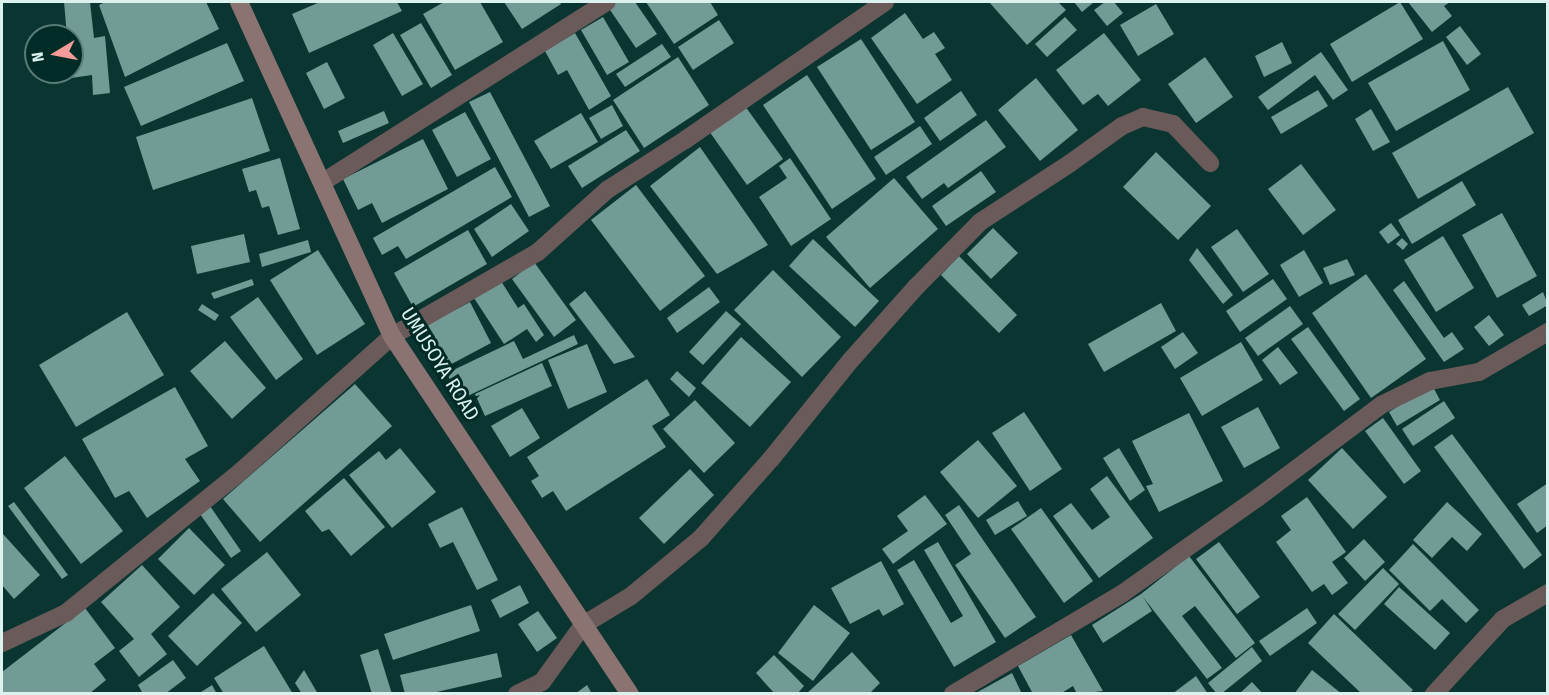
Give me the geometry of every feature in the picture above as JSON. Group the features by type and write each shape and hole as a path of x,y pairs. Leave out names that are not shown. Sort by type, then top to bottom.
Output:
{"main road":[{"name":"UMUSOYA ROAD","path":"240,2 392,336 630,693"}],"street":[{"path":"323,182 607,2"},
{"path":"2,643 66,613 239,473 392,336 538,252 607,190 685,140 885,2"},
{"path":"517,693 542,682 583,624 631,596 701,538 771,459 851,360 916,287 980,222 1122,126 1143,117 1173,124 1210,163"},
{"path":"953,693 1123,593 1256,499 1381,405 1430,381 1479,372 1548,332"},
{"path":"1434,693 1503,619 1548,593"}],"building":[{"path":"64,2 90,2 94,38 105,36 110,93 93,95 92,75 84,76 84,24 66,24"},
{"path":"105,2 206,2 219,29 125,77 99,5"},
{"path":"320,2 397,2 402,11 309,53 292,14"},
{"path":"444,2 480,2 503,42 455,70 423,14"},
{"path":"504,2 560,2 561,4 522,29"},
{"path":"616,2 635,2 657,34 636,48 608,7"},
{"path":"646,2 710,2 718,15 674,44"},
{"path":"989,2 1058,2 1066,10 1027,45"},
{"path":"1074,2 1094,2 1082,12"},
{"path":"1105,2 1114,2 1123,13 1107,26 1094,10"},
{"path":"1400,2 1423,39 1352,82 1330,44"},
{"path":"1408,2 1450,2 1444,6 1452,16 1432,32"},
{"path":"1156,4 1174,34 1138,56 1120,25"},
{"path":"905,13 923,39 934,32 945,48 935,54 952,80 917,104 871,38"},
{"path":"603,17 629,62 607,75 581,30"},
{"path":"1065,17 1077,30 1047,57 1035,44"},
{"path":"719,20 734,43 693,70 678,47"},
{"path":"421,23 452,75 431,88 400,35"},
{"path":"1460,26 1481,54 1467,65 1446,37"},
{"path":"393,33 423,84 402,96 373,45"},
{"path":"575,33 611,96 589,110 567,70 558,75 545,51"},
{"path":"1104,33 1141,80 1108,106 1098,94 1083,105 1056,70"},
{"path":"861,39 915,122 871,150 817,67"},
{"path":"1443,41 1470,90 1396,131 1368,83"},
{"path":"1282,42 1292,63 1264,77 1255,56"},
{"path":"227,43 244,81 141,126 124,87"},
{"path":"662,44 671,57 625,87 616,74"},
{"path":"1321,52 1348,90 1333,100 1315,75 1268,110 1258,97"},
{"path":"678,57 709,105 644,148 613,100"},
{"path":"1205,57 1233,97 1196,123 1168,84"},
{"path":"327,62 345,98 324,109 306,73"},
{"path":"807,75 876,179 832,209 763,105"},
{"path":"1036,78 1078,130 1040,161 998,110"},
{"path":"1508,87 1534,133 1418,199 1392,153"},
{"path":"1318,90 1328,106 1281,134 1271,117"},
{"path":"961,91 977,115 940,141 924,118"},
{"path":"490,92 550,206 529,217 469,102"},
{"path":"252,98 270,151 153,190 136,137"},
{"path":"612,105 623,126 601,139 589,118"},
{"path":"745,106 783,159 747,185 709,131"},
{"path":"1371,109 1390,142 1373,151 1355,119"},
{"path":"384,111 389,123 343,143 338,131"},
{"path":"465,112 491,159 457,177 432,130"},
{"path":"581,113 598,142 551,169 534,141"},
{"path":"986,120 1006,147 948,188 944,183 922,199 906,177"},
{"path":"920,126 932,144 886,175 874,157"},
{"path":"626,130 640,151 582,188 568,166"},
{"path":"423,139 448,189 382,223 372,203 358,210 343,179"},
{"path":"700,147 768,245 717,274 650,186"},
{"path":"1156,152 1211,206 1178,240 1123,187"},
{"path":"280,158 300,229 278,235 269,206 262,208 256,190 249,192 242,169"},
{"path":"790,158 831,219 791,246 759,197 787,178 779,166"},
{"path":"1301,164 1336,210 1303,235 1268,189"},
{"path":"495,167 512,197 406,259 398,246 382,255 373,238"},
{"path":"981,171 996,192 946,226 932,206"},
{"path":"894,178 938,229 870,288 826,237"},
{"path":"1462,181 1476,205 1412,244 1398,220"},
{"path":"636,185 705,276 660,311 591,220"},
{"path":"511,204 529,231 492,257 474,229"},
{"path":"1502,213 1537,276 1497,298 1462,235"},
{"path":"1391,223 1400,235 1388,244 1379,232"},
{"path":"993,228 1018,253 991,279 967,254"},
{"path":"1237,229 1269,274 1243,292 1211,247"},
{"path":"468,230 487,264 413,307 394,273"},
{"path":"244,234 250,262 197,274 191,246"},
{"path":"1443,236 1474,288 1436,312 1404,260"},
{"path":"1402,238 1408,244 1403,250 1396,244"},
{"path":"813,239 879,301 855,327 789,266"},
{"path":"308,240 311,252 262,267 259,254"},
{"path":"1197,248 1233,295 1223,304 1189,260"},
{"path":"318,250 365,324 317,355 270,280"},
{"path":"1304,250 1323,283 1299,297 1280,265"},
{"path":"959,256 1017,315 999,333 941,275"},
{"path":"1347,259 1355,275 1330,285 1323,268"},
{"path":"534,262 576,320 554,337 512,279"},
{"path":"773,270 841,337 802,377 734,310"},
{"path":"1366,274 1426,359 1371,398 1312,313"},
{"path":"499,278 518,308 524,304 544,335 536,342 527,329 504,344 472,295"},
{"path":"252,279 254,285 214,299 211,293"},
{"path":"1273,279 1287,299 1240,332 1226,311"},
{"path":"1404,281 1444,338 1452,332 1464,349 1444,362 1393,290"},
{"path":"709,287 720,302 677,333 667,318"},
{"path":"585,291 635,357 614,364 569,304"},
{"path":"1543,292 1548,305 1529,316 1522,305"},
{"path":"258,297 303,359 276,380 230,317"},
{"path":"470,302 491,343 444,368 423,327"},
{"path":"1161,303 1176,331 1104,372 1088,344"},
{"path":"202,304 219,315 215,321 198,310"},
{"path":"1290,306 1303,324 1258,356 1245,338"},
{"path":"726,311 741,324 703,365 689,352"},
{"path":"127,312 164,375 76,427 39,365"},
{"path":"1489,315 1504,335 1489,346 1474,327"},
{"path":"1308,327 1360,399 1344,411 1291,339"},
{"path":"1183,332 1198,353 1175,369 1161,347"},
{"path":"574,335 578,344 459,400 447,373 514,341 523,359"},
{"path":"741,337 791,382 750,427 701,383"},
{"path":"225,341 266,388 232,419 190,371"},
{"path":"1241,342 1263,380 1202,416 1180,378"},
{"path":"587,344 607,392 568,409 548,360"},
{"path":"1278,347 1298,373 1280,385 1262,360"},
{"path":"542,363 552,386 485,416 475,394"},
{"path":"677,371 696,388 689,397 670,379"},
{"path":"647,379 670,415 652,426 666,447 566,511 553,491 542,498 531,481 539,476 527,457"},
{"path":"355,384 392,426 260,542 223,499"},
{"path":"1432,385 1440,400 1397,426 1389,412"},
{"path":"175,387 208,446 185,459 200,481 147,518 129,491 115,498 82,439"},
{"path":"695,400 735,443 704,473 663,429"},
{"path":"1444,401 1455,418 1413,446 1402,429"},
{"path":"1258,407 1280,448 1244,468 1221,427"},
{"path":"522,408 540,438 510,457 491,426"},
{"path":"1024,412 1062,469 1030,491 992,433"},
{"path":"1189,413 1223,481 1159,512 1146,486 1153,484 1132,441"},
{"path":"1383,418 1421,471 1404,484 1365,431"},
{"path":"1452,434 1542,555 1524,569 1434,447"},
{"path":"978,440 1017,486 978,518 940,472"},
{"path":"400,448 436,492 392,528 349,475 379,451 386,460"},
{"path":"1119,448 1145,490 1130,501 1103,458"},
{"path":"1342,448 1387,497 1353,529 1308,480"},
{"path":"65,456 123,531 81,564 24,488"},
{"path":"690,469 714,495 664,544 639,518"},
{"path":"1107,476 1153,538 1099,578 1053,516 1071,503 1092,530 1110,517 1090,489"},
{"path":"344,478 385,527 351,556 329,529 322,532 305,511"},
{"path":"1548,483 1548,525 1537,533 1517,504"},
{"path":"925,495 947,524 893,564 882,549 908,531 897,516"},
{"path":"1307,497 1346,552 1332,562 1348,583 1332,595 1324,584 1312,592 1276,542 1291,530 1281,516"},
{"path":"1018,501 1027,516 995,535 986,520"},
{"path":"14,502 68,575 62,579 8,506"},
{"path":"1447,502 1482,534 1467,551 1452,537 1432,558 1413,540"},
{"path":"959,505 1036,617 1005,638 955,565 971,554 945,515"},
{"path":"210,506 241,551 231,558 200,514"},
{"path":"462,507 498,580 477,590 453,542 440,548 428,524"},
{"path":"1041,508 1093,581 1064,603 1011,529"},
{"path":"189,528 225,565 194,595 158,559"},
{"path":"3,534 40,575 14,599 2,585"},
{"path":"1364,539 1385,562 1365,581 1344,558"},
{"path":"938,542 996,642 954,667 897,570 914,560 951,623 963,616 924,550"},
{"path":"1219,542 1260,597 1237,614 1196,559"},
{"path":"1413,544 1479,610 1466,623 1442,599 1430,611 1389,570"},
{"path":"267,552 301,595 256,632 221,589"},
{"path":"1189,556 1255,643 1236,658 1195,606 1182,616 1222,668 1207,679 1143,597 1152,611 1103,643 1092,625 1141,594"},
{"path":"881,561 904,604 883,616 879,609 850,624 831,588"},
{"path":"142,565 180,607 151,634 167,654 139,677 119,651 134,639 101,602"},
{"path":"1383,568 1399,584 1355,630 1338,614"},
{"path":"520,585 529,603 500,618 491,600"},
{"path":"1399,587 1450,633 1435,650 1384,604"},
{"path":"213,593 242,623 197,666 168,636"},
{"path":"471,605 480,631 393,660 384,634"},
{"path":"814,605 850,633 813,681 778,653"},
{"path":"85,608 115,648 94,664 106,680 89,694 2,694 2,672"},
{"path":"1307,608 1317,623 1270,656 1259,641"},
{"path":"538,611 557,638 537,652 518,624"},
{"path":"1334,614 1413,690 1409,694 1362,694 1308,643"},
{"path":"1071,635 1103,691 1077,694 1073,686 1060,694 1033,694 1018,666"},
{"path":"264,646 293,694 224,694 214,678"},
{"path":"1252,647 1262,661 1221,694 1217,694 1208,683"},
{"path":"378,649 392,694 372,694 360,655"},
{"path":"852,652 880,683 869,694 806,694"},
{"path":"497,653 502,677 428,694 405,694 400,675"},
{"path":"774,655 804,686 797,694 775,694 756,673"},
{"path":"173,660 186,678 165,694 143,694 138,685"},
{"path":"304,670 318,694 302,694 295,683"},
{"path":"1312,670 1342,694 1294,694"},
{"path":"1012,673 1022,694 974,694"},
{"path":"1196,676 1208,694 1172,694"},
{"path":"1252,682 1263,694 1239,694"},
{"path":"212,685 217,694 198,694"},
{"path":"587,685 592,694 575,694"}]}
